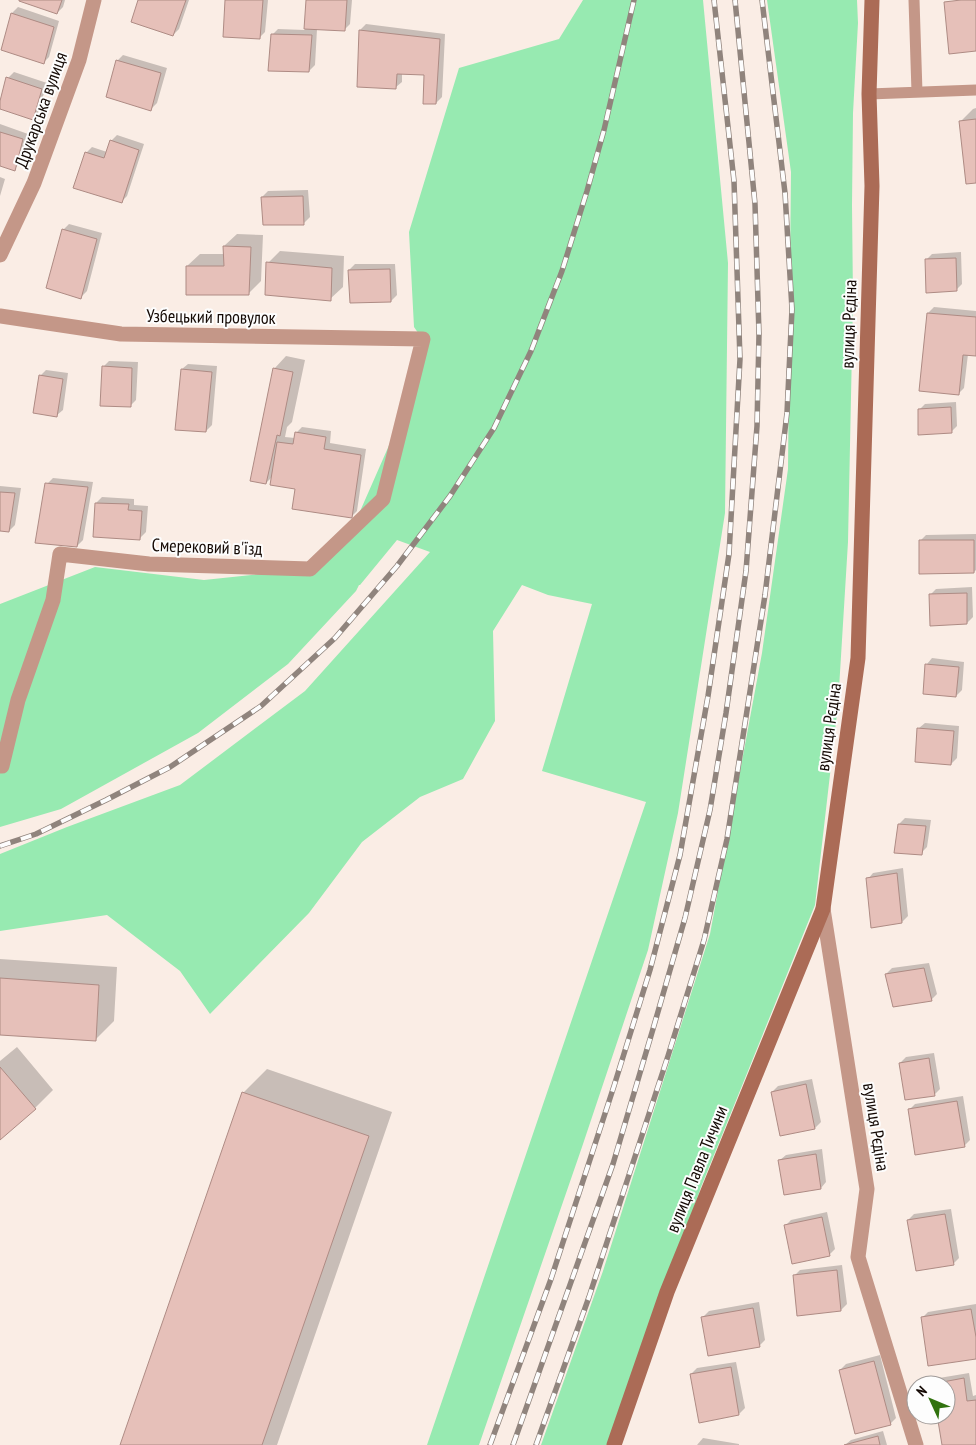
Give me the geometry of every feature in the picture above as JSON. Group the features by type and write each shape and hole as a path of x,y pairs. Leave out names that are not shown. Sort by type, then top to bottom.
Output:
{"main road":[{"name":"вулиця Рєдіна","path":"823,909 858,658 872,186 869,94 872,0"},
{"name":"вулиця Павла Тичини","path":"614,1445 668,1292 823,909"}],"street":[{"name":"Друкарська вулиця","path":"0,255 34,183 79,60 94,0"},
{"name":"Узбецький провулок","path":"0,316 121,334 423,340"},
{"name":"Смерековий в'їзд","path":"0,766 2,766 18,700 52,600 60,554 150,564 310,569 383,499 423,340"},
{"name":"вулиця Рєдіна","path":"823,909 867,1189 858,1256 916,1445"}],"lane":[{"path":"914,0 917,92"},
{"path":"869,94 976,90"}],"green space":[{"path":"583,0 703,0 728,263 725,513 678,813 648,950 479,1445 427,1445 646,802 542,771 592,604 548,595 522,585 493,631 495,721 463,779 420,797 362,842 309,913 210,1014 180,971 107,915 0,931 0,854 180,785 305,691 430,552 397,540 356,591 288,664 198,733 61,809 0,827 0,604 95,567 204,580 310,569 354,525 405,409 423,340 414,327 409,232 459,68 559,39"},
{"path":"767,0 857,0 858,23 853,113 853,300 848,542 838,705 815,905 701,1187 613,1445 541,1445 603,1271 710,934 762,653 788,469 791,172"}],"building":[{"path":"19,0 62,0 57,14"},
{"path":"138,0 186,0 173,36 131,22"},
{"path":"225,0 263,0 260,39 223,37"},
{"path":"306,0 347,0 345,31 304,29"},
{"path":"976,0 976,51 949,54 944,2"},
{"path":"11,13 54,27 44,64 1,50"},
{"path":"359,30 440,39 436,104 423,104 424,75 397,74 396,89 357,87"},
{"path":"271,34 312,35 309,72 268,71"},
{"path":"116,60 161,73 151,111 106,97"},
{"path":"6,77 42,89 33,120 0,109"},
{"path":"976,119 976,183 966,184 959,121"},
{"path":"0,132 23,139 15,171 0,166"},
{"path":"110,140 139,150 122,203 73,188 85,152 104,158"},
{"path":"303,196 304,225 263,225 261,197"},
{"path":"62,229 97,239 81,299 46,288"},
{"path":"223,246 251,247 249,295 186,295 186,266 224,266"},
{"path":"956,258 957,291 926,293 925,259"},
{"path":"266,262 332,268 331,301 265,295"},
{"path":"390,269 391,302 350,303 348,270"},
{"path":"927,313 976,317 976,356 963,355 959,395 919,391"},
{"path":"102,366 132,368 131,407 100,406"},
{"path":"273,368 293,372 280,436 277,435 266,484 250,481"},
{"path":"181,369 212,372 206,432 175,430"},
{"path":"39,375 63,379 57,417 33,413"},
{"path":"951,407 952,433 918,435 918,409"},
{"path":"295,432 326,437 324,449 361,455 352,518 292,509 295,489 270,485 277,442 293,444"},
{"path":"45,483 88,487 77,547 35,543"},
{"path":"0,492 15,493 9,532 0,531"},
{"path":"95,503 129,504 128,510 142,511 140,540 93,537"},
{"path":"919,540 974,540 974,573 919,574"},
{"path":"967,593 967,624 930,626 929,594"},
{"path":"925,664 959,667 956,697 923,694"},
{"path":"917,728 954,731 951,765 915,762"},
{"path":"898,824 926,826 922,855 894,853"},
{"path":"897,873 902,923 871,928 866,878"},
{"path":"924,968 932,1001 893,1007 885,974"},
{"path":"0,978 99,985 96,1041 0,1035"},
{"path":"929,1058 935,1096 905,1100 899,1063"},
{"path":"0,1067 36,1109 0,1140"},
{"path":"806,1084 815,1129 780,1136 771,1092"},
{"path":"242,1092 369,1136 262,1445 120,1445"},
{"path":"957,1101 965,1147 915,1155 908,1109"},
{"path":"816,1154 821,1189 784,1195 778,1160"},
{"path":"945,1214 954,1265 916,1271 907,1220"},
{"path":"822,1217 830,1256 792,1264 784,1225"},
{"path":"837,1270 841,1311 797,1316 793,1275"},
{"path":"753,1308 760,1347 708,1356 701,1317"},
{"path":"971,1309 976,1337 976,1359 928,1366 921,1317"},
{"path":"874,1361 891,1425 855,1434 839,1370"},
{"path":"731,1367 739,1415 699,1423 690,1374"},
{"path":"964,1378 967,1401 976,1400 976,1445 942,1445 939,1425 956,1425 956,1380"},
{"path":"878,1436 880,1445 844,1445"}],"railway":[{"path":"0,846 36,834 170,767 261,706 335,638 397,566 450,496 494,428 531,351 562,271 604,130 634,0"},
{"path":"490,1445 551,1279 650,970 680,855 708,696 729,554 740,359 734,181 714,0"},
{"path":"513,1445 613,1164 653,1029 685,918 710,810 726,713 746,571 757,426 759,334 755,204 735,0"},
{"path":"536,1445 589,1297 668,1056 704,940 727,839 765,595 787,413 792,309 785,193 762,0"}]}
